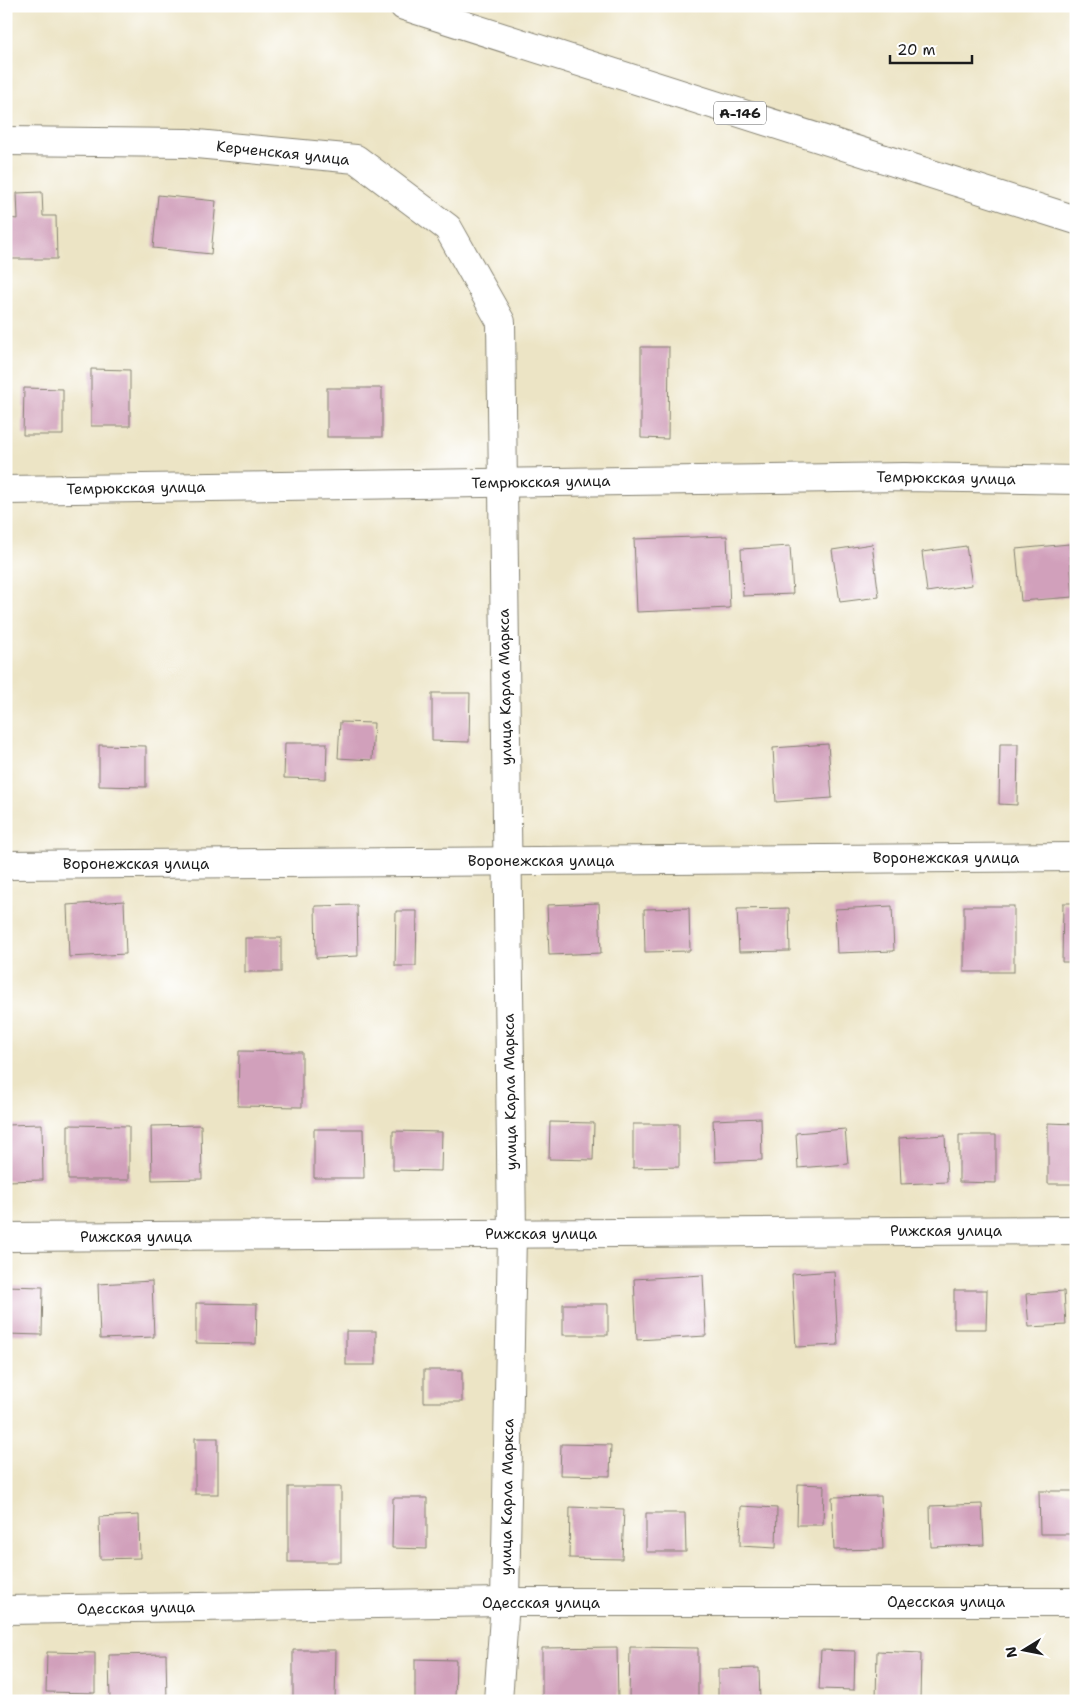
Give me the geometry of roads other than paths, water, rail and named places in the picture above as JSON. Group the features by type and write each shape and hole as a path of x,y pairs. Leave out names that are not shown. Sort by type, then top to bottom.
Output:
{"main road":[{"name":"А-146","path":"404,6 1076,220"},
{"name":"Керченская улица","path":"6,141 186,143 356,159 448,228 501,322 502,483"},
{"name":"Темрюкская улица","path":"6,490 904,477 1076,480"},
{"name":"улица Карла Маркса","path":"498,1701 505,1602 512,1235 502,483"},
{"name":"Воронежская улица","path":"6,865 1076,857"},
{"name":"Рижская улица","path":"6,1237 1076,1230"},
{"name":"Одесская улица","path":"6,1610 505,1602 1076,1602"}]}
